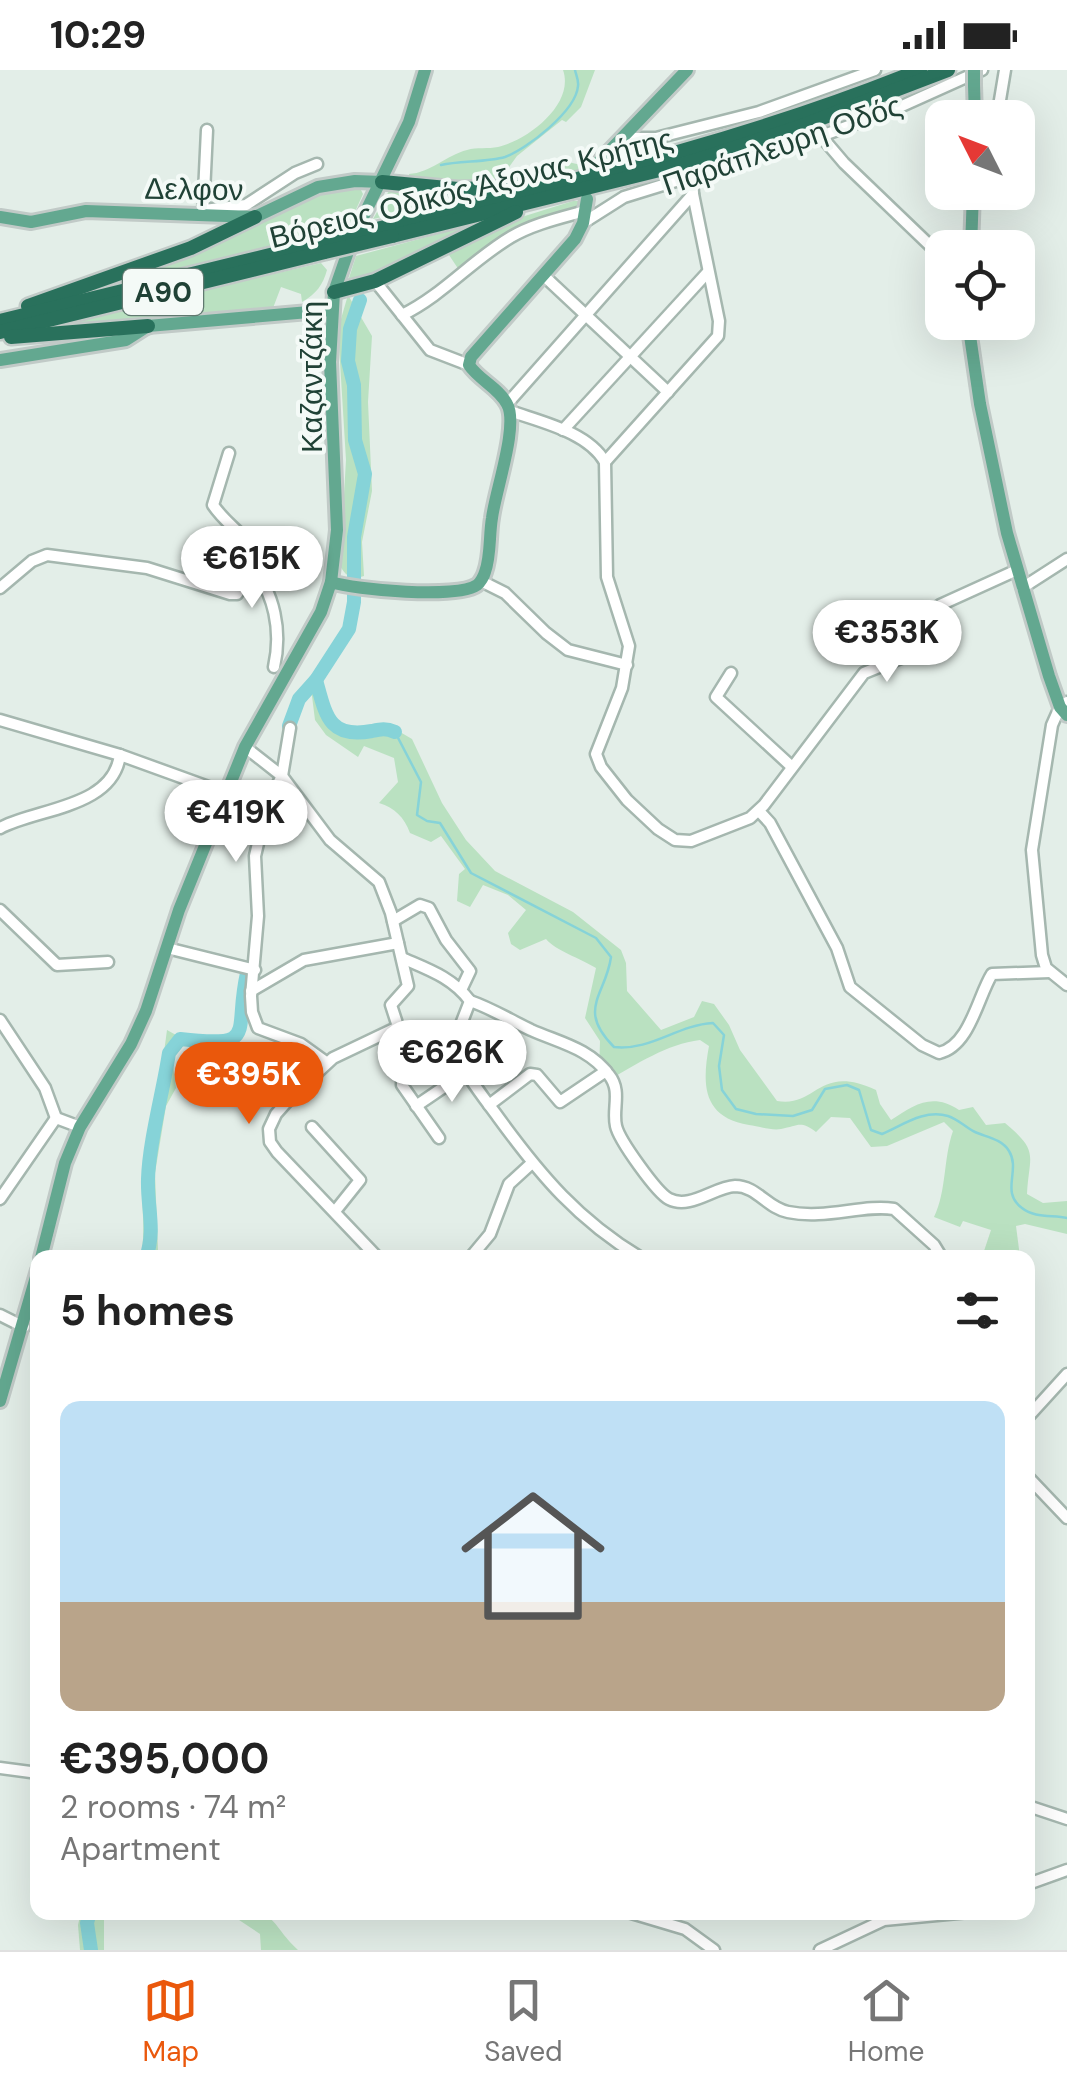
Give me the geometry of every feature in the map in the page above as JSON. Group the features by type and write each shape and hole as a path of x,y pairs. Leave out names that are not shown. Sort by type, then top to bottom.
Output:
{"highway":[{"name":"Βόρειος Οδικός Άξονας Κρήτης","path":"546,193 740,136 920,70"},
{"name":"Βόρειος Οδικός Άξονας Κρήτης","path":"0,335 390,231 743,146 948,70"},
{"path":"382,182 546,193"},
{"path":"334,292 374,281 546,193"},
{"path":"0,320 191,248 255,217"},
{"name":"Βόρειος Οδικός Άξονας Κρήτης","path":"0,320 324,248"},
{"path":"0,335 148,326"}],"main road":[{"name":"Καζαντζάκη","path":"43,1250 65,1163 80,1127 146,1011 244,747 320,612 332,582 337,530 334,292 352,240 408,122 425,70"},
{"path":"597,164 687,70"},
{"path":"974,70 974,100"},
{"name":"Δελφον","path":"1,219 30,222 86,211 203,212 255,217 318,187 355,181 382,182"},
{"path":"332,582 378,590 455,592 480,581 486,569 509,407 469,366 471,357 575,238 585,211"},
{"path":"0,360 126,340 148,326 332,310"},
{"path":"971,340 980,404 1017,570 1064,708"},
{"path":"0,1401 30,1303"}],"street":[{"name":"Παράπλευρη Οδός","path":"623,138 656,138 759,112 875,70"},
{"name":"Παράπλευρη Οδός","path":"402,315 431,299 511,237 541,223 821,136 893,110 982,70"},
{"path":"1001,100 1005,70"},
{"path":"207,130 203,212 246,205 295,173 317,164"},
{"path":"821,136 925,241"},
{"path":"605,462 718,335 719,321 692,176"},
{"path":"694,194 509,407 563,430 600,452 605,462 607,577 628,646 622,688 596,754 601,767 627,800 658,830 684,842 750,818 864,673 913,653 925,643 931,614 940,605 1017,570"},
{"path":"563,430 708,272"},
{"path":"544,275 668,392"},
{"path":"374,281 430,350 469,366"},
{"path":"0,588 32,561 47,555 147,568 234,595 250,565 248,540 213,505 229,453"},
{"path":"1022,588 1067,559"},
{"path":"250,565 268,592 276,620 279,646 274,667"},
{"path":"480,581 505,593 568,650 627,664"},
{"path":"731,673 716,697 790,766"},
{"path":"1064,708 1052,725 1032,850 1042,955 1050,972 1067,985"},
{"path":"0,720 120,755 225,793"},
{"path":"290,728 282,776 259,830 252,1012 258,1028 301,1044 326,1062"},
{"path":"244,747 282,776 330,840 379,882 408,986 391,1005 404,1046 401,1082 439,1138"},
{"path":"0,828 86,798 110,780 120,755"},
{"path":"759,811 770,823 838,948 850,987 922,1045 939,1053 948,1051 979,1008 992,974 1050,972"},
{"path":"392,920 420,904 429,908 470,972 461,990"},
{"path":"0,910 57,965 108,962"},
{"path":"251,990 304,960 398,942"},
{"path":"167,948 254,970"},
{"path":"402,958 435,972 470,1000 574,1045 606,1071 616,1088 620,1134 666,1197 680,1203 740,1186 790,1213 894,1209 937,1250"},
{"path":"470,1000 453,1045 466,1072 532,1164 595,1228 629,1250"},
{"path":"0,1020 44,1088 56,1118 80,1127"},
{"path":"371,1250 270,1142 271,1122 326,1062 398,1027"},
{"path":"489,1105 530,1074 537,1075 560,1102 606,1071"},
{"path":"416,1106 466,1072"},
{"path":"204,1075 230,1078 292,1096"},
{"path":"0,1199 56,1118"},
{"path":"312,1127 360,1180 336,1210"},
{"path":"477,1250 490,1234 509,1184 532,1164"},
{"path":"0,1315 24,1327"},
{"path":"1035,1409 1067,1374"},
{"path":"1035,1484 1067,1518"},
{"path":"0,1768 30,1772"},
{"path":"1035,1808 1067,1819"},
{"path":"1035,1881 1067,1870"},
{"path":"655,1920 685,1929 714,1950"},
{"path":"820,1950 886,1920"}],"green space":[{"path":"563,70 595,70 581,107 517,156 507,170 513,175 568,162 588,169 488,186 410,181 409,174 424,171 460,152 498,147 535,129 562,95"},
{"path":"352,186 360,188 363,194 349,225 80,295 302,197"},
{"path":"395,190 495,193 373,219 389,191"},
{"path":"582,201 579,210 525,225 459,270 445,249 499,224"},
{"path":"486,221 371,278 349,278 356,256"},
{"path":"321,263 327,270 323,280 302,302 301,294 281,287 273,308 73,326 68,322"},
{"path":"348,295 372,336 368,402 372,491 362,542 364,576 356,578 340,566 346,460 338,329"},
{"path":"320,669 328,707 339,724 358,728 388,725 412,739 442,803 466,840 495,871 573,912 621,950 626,963 627,991 661,1030 694,1017 702,1001 714,1004 740,1050 777,1101 801,1098 842,1081 876,1090 891,1120 916,1105 932,1101 959,1110 973,1107 986,1125 1005,1123 1028,1148 1027,1194 1043,1203 1067,1201 1067,1234 1025,1224 1016,1226 1019,1250 984,1250 991,1230 963,1221 960,1227 934,1217 953,1131 944,1122 887,1146 871,1147 850,1118 831,1117 816,1132 802,1125 773,1129 749,1125 722,1115 709,1097 709,1046 700,1040 664,1050 607,1081 599,1071 600,1041 585,1018 596,968 546,939 520,950 511,944 508,933 526,910 508,895 483,885 470,907 457,901 459,874 465,869 441,836 431,842 410,833 398,814 379,803 398,782 394,758 364,746 358,757 326,735 315,720 310,680"},
{"path":"167,1030 206,1040 202,1045 186,1044 176,1051 176,1088 166,1106 155,1173 158,1250 142,1250 143,1163"},
{"path":"79,1920 104,1920 104,1950 80,1950"},
{"path":"239,1920 271,1920 298,1950 261,1950 260,1934"}],"waterway":[{"path":"441,165 498,159 525,146 569,107 578,86 575,70"},
{"path":"289,726 299,699 349,629 354,602 354,537 365,474 355,440 354,385 348,361 350,329 360,300"},
{"path":"316,680 327,714 338,728 358,733 384,729 395,732"},
{"path":"395,732 421,782 417,815 440,823 471,873 596,938 611,957 595,1012 603,1034 614,1047 640,1045 713,1023 724,1035 719,1066 722,1090 736,1109 793,1116 812,1110 825,1089 847,1085 859,1090 871,1130 882,1134 922,1116 948,1116 1006,1147 1012,1158 1012,1195 1022,1208 1038,1215 1067,1218"},
{"path":"148,1250 149,1165 169,1053 180,1039 233,1038 241,1023 247,973"},
{"path":"88,1920 91,1950"}]}
